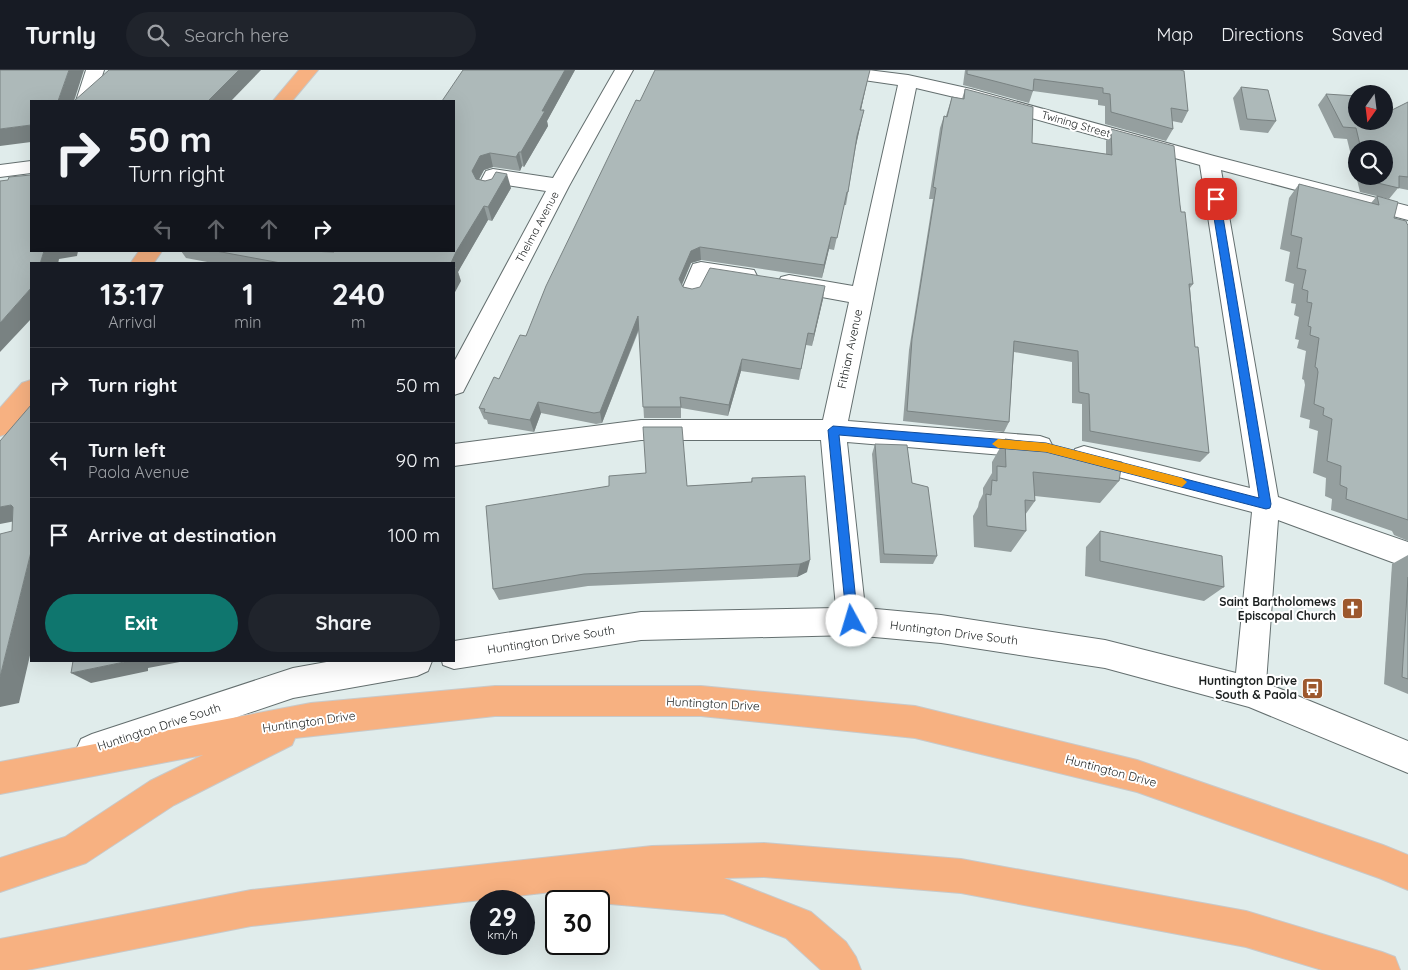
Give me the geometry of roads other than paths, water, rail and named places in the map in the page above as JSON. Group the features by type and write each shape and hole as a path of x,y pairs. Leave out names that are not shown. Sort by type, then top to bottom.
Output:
{"main road":[{"path":"283,100 309,70"},
{"path":"143,262 151,252"},
{"path":"5,415 30,391"},
{"name":"Huntington Drive","path":"10,776 311,719 495,701 701,701 915,722 1137,776 1383,862 1408,873"},
{"path":"0,875 74,851 162,793 311,719"},
{"path":"0,957 251,908 652,863 764,860 961,876 1246,929 1382,970"},
{"path":"511,878 724,896 798,925 833,955 843,970"}],"street":[{"path":"85,100 95,70"},
{"name":"Thelma Avenue","path":"455,384 559,186 624,70"},
{"name":"Twining Street","path":"829,70 908,80 971,95 1209,161 1408,213"},
{"name":"Fithian Avenue","path":"852,621 833,430 908,80"},
{"path":"1209,161 1266,504 1250,692"},
{"path":"0,171 30,167"},
{"path":"488,186 493,176 559,186"},
{"path":"692,292 701,270 811,286 861,296"},
{"path":"455,455 641,430 833,430 1046,448 1266,504 1408,555"},
{"name":"Huntington Drive South","path":"455,655 641,626 852,621 941,629 1105,654 1250,692 1408,757"},
{"name":"Huntington Drive South","path":"10,776 299,672 407,662"}],"place":[{"name":"Saint Bartholomews Episcopal Church","path":"1352,609"},
{"name":"Huntington Drive South & Paola","path":"1313,688"}]}
